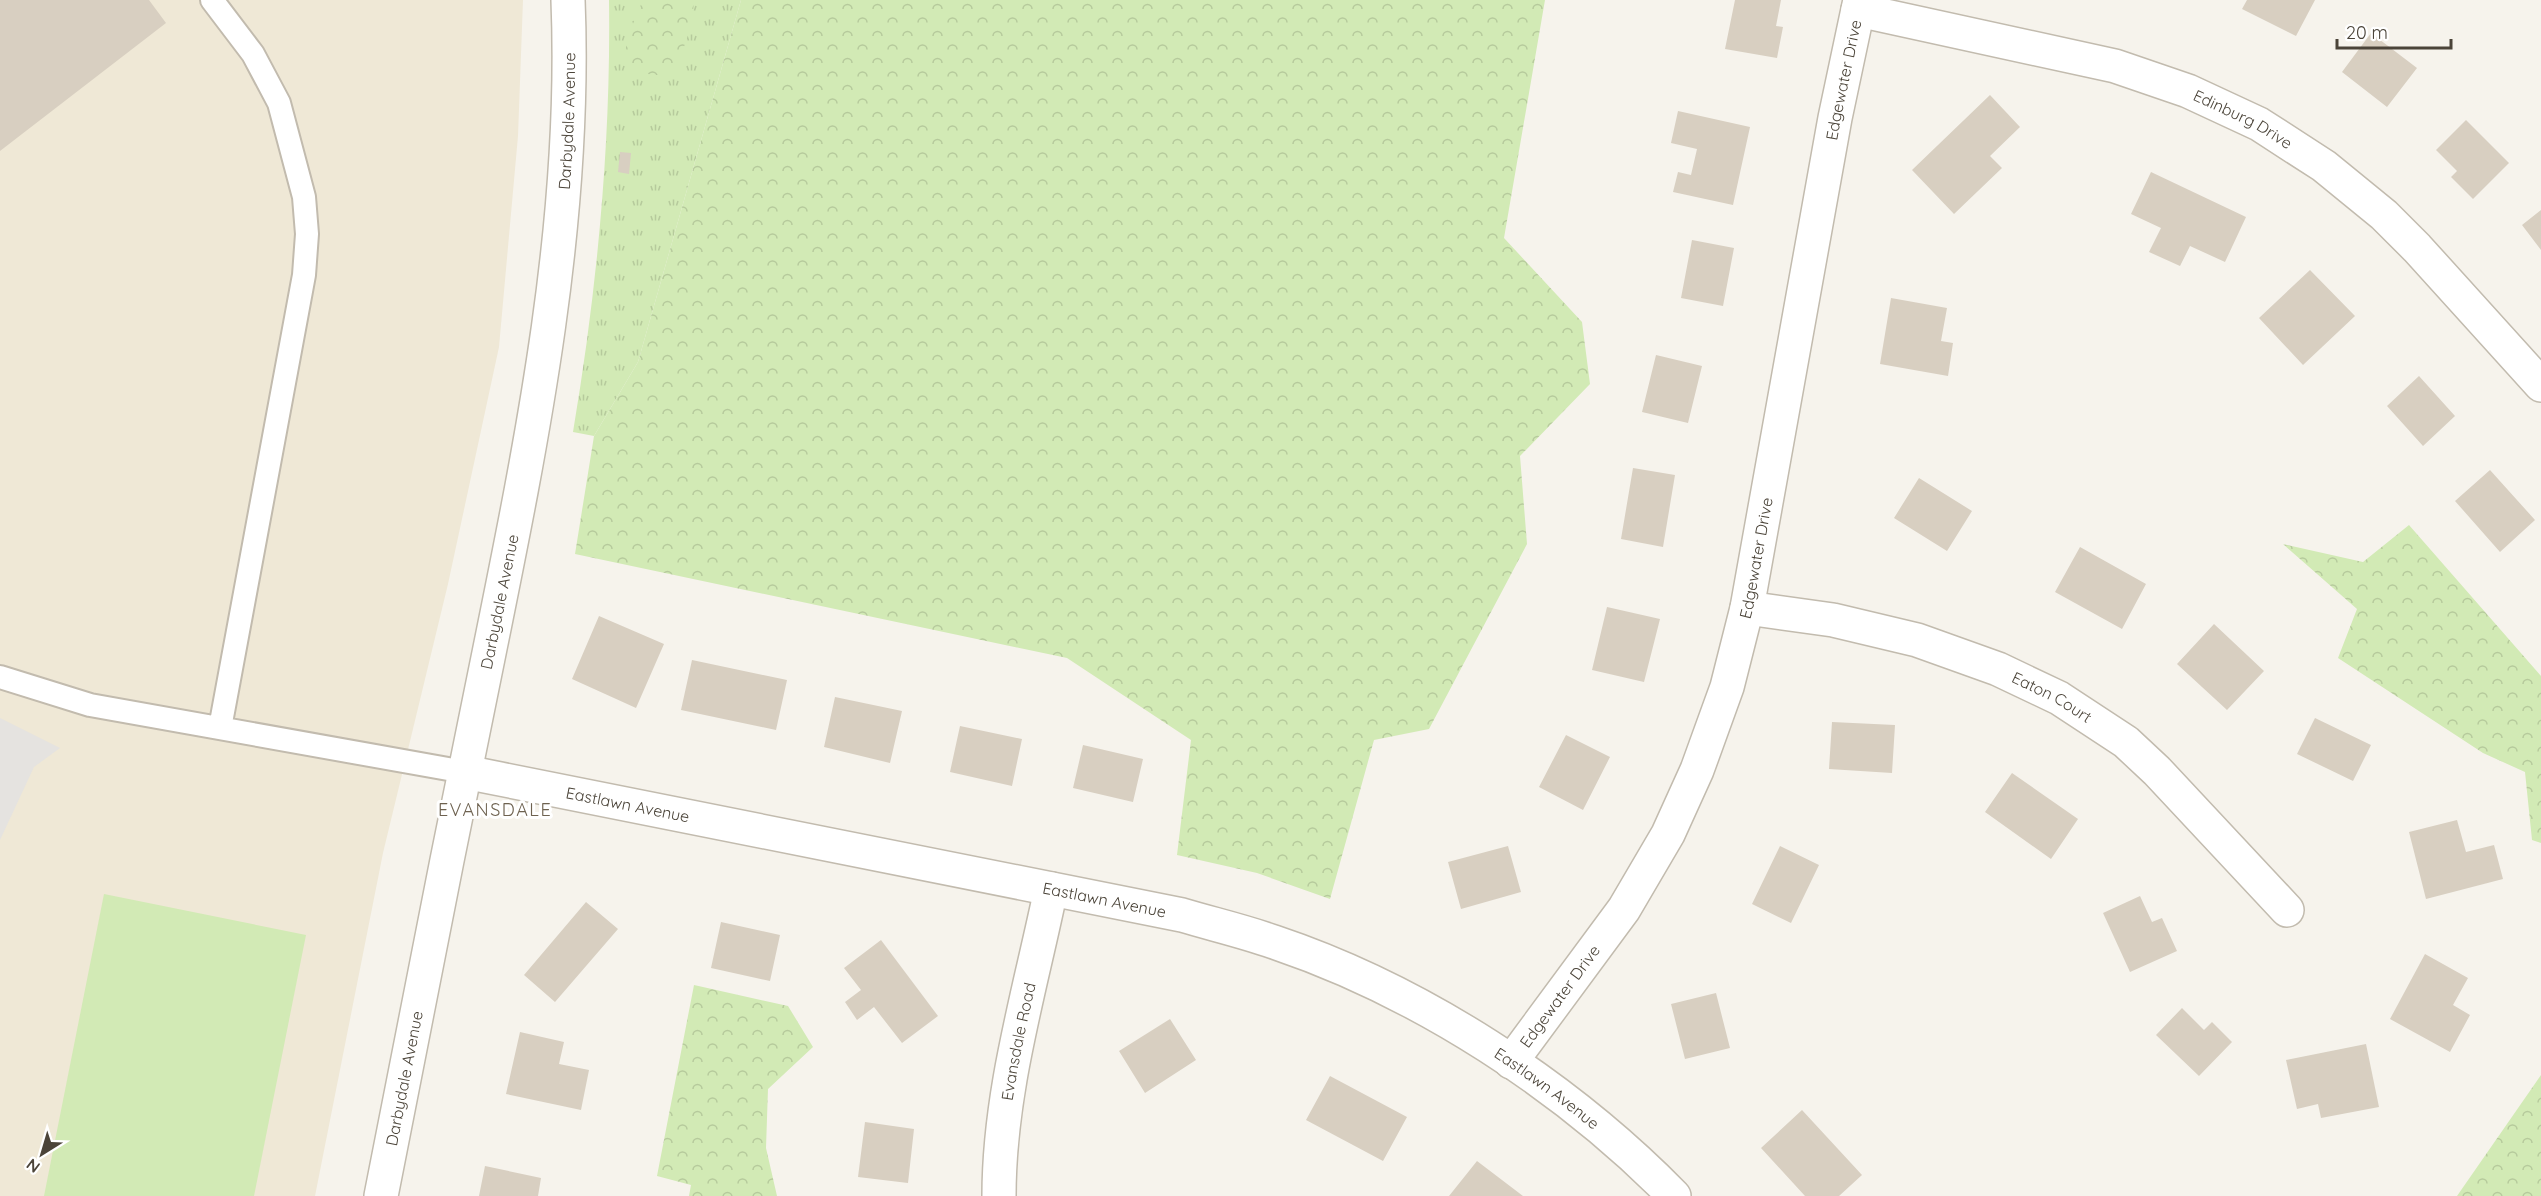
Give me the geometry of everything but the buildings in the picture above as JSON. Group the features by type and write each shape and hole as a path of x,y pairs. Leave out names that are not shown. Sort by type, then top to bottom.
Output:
{"street":[{"name":"Darbydale Avenue","path":"381,1196 533,433 555,282 568,130 568,0"},
{"name":"Edinburg Drive","path":"1859,5 2115,66 2188,91 2259,124 2324,166 2384,215 2417,248 2541,385"},
{"name":"Edgewater Drive","path":"1511,1062 1624,909 1668,834 1697,770 1727,687 1747,608 1835,118 1859,5"},
{"name":"Eaton Court","path":"1747,608 1833,620 1917,640 1998,669 2059,698 2126,742 2157,771 2288,910"},
{"name":"Eastlawn Avenue","path":"465,772 1182,915 1274,942 1363,978 1449,1022 1511,1062 1598,1126 1674,1196"},
{"name":"Evansdale Road","path":"999,1196 999,1155 1013,1057 1052,889"}],"lane":[{"path":"212,0 253,54 279,103 304,197 307,234 304,275 220,728"},
{"path":"0,677 90,705 465,772"}],"shaded area":[{"path":"0,0 523,0 518,136 499,347 448,584 383,853 315,1196 0,1196"},
{"path":"0,718 60,748 34,767 0,840"}],"green space":[{"path":"609,0 741,0 638,362 594,436 573,432 589,325 601,217 608,109"},
{"path":"642,0 694,0 682,52 674,66 661,75 645,73 638,69 628,56 626,48 628,36"},
{"path":"741,0 1545,0 1504,238 1582,322 1590,384 1520,456 1527,544 1429,729 1374,740 1330,899 1257,873 1177,855 1191,740 1067,658 575,554 594,436 638,362"},
{"path":"2409,525 2541,676 2541,843 2532,840 2525,772 2483,753 2338,658 2357,609 2283,544 2363,562"},
{"path":"104,894 306,935 254,1196 44,1196"},
{"path":"694,985 788,1006 813,1047 768,1089 766,1148 777,1196 689,1196 691,1185 657,1176"},
{"path":"2541,1075 2541,1196 2457,1196"}],"district":[{"name":"EVANSDALE","path":"495,810"}]}
